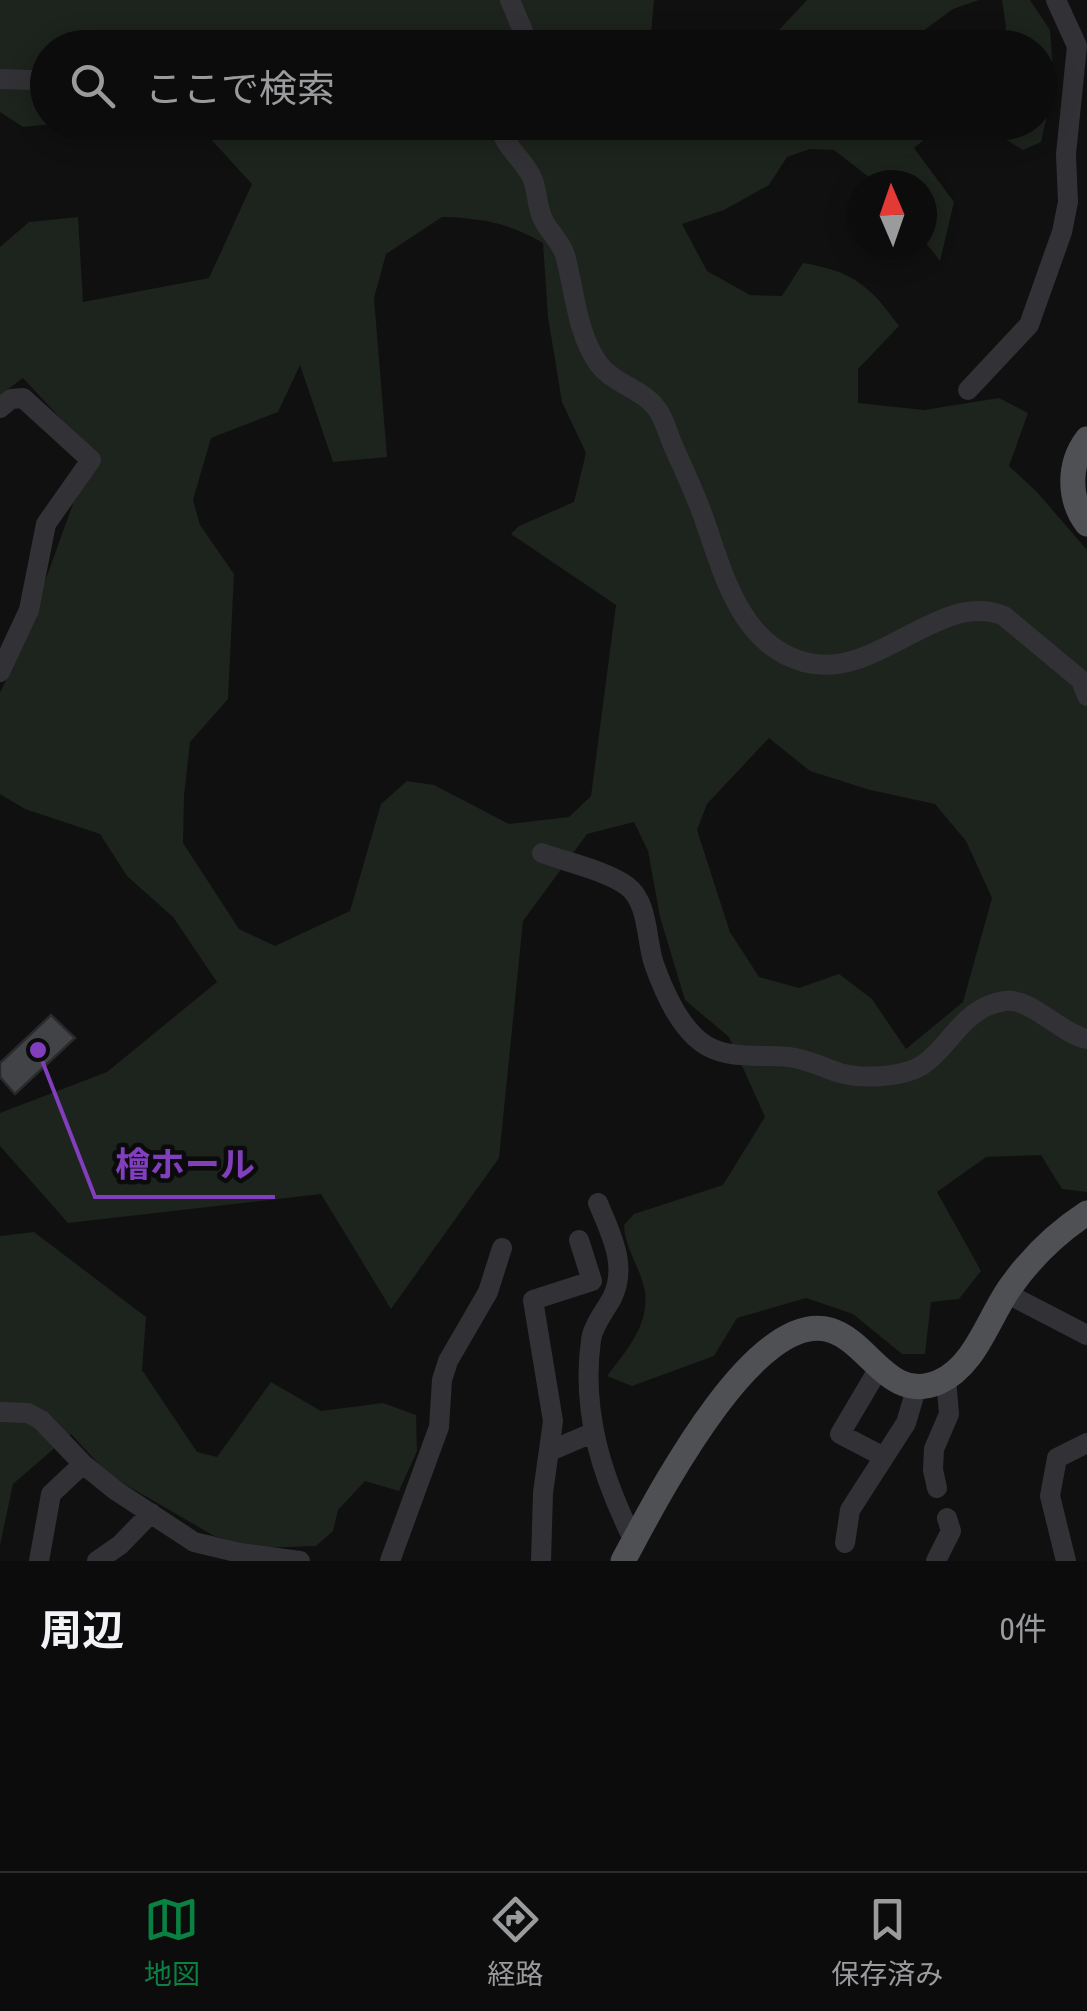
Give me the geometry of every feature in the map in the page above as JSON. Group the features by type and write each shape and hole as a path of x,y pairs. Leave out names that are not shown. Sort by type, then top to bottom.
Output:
{"main road":[{"path":"1087,439 1075,462 1072,479 1077,507 1087,524"},
{"path":"628,1551 687,1446 716,1407 786,1334 815,1327 832,1330 895,1382 936,1384 964,1363 1006,1293 1062,1230 1087,1213"}],"street":[{"path":"510,0 523,30"},
{"path":"968,390 1029,325 1062,232 1068,202 1066,154 1077,46 1056,0"},
{"path":"0,79 30,80"},
{"path":"510,140 526,163 543,221 564,253 585,341 599,365 612,377 656,406 702,515 728,590 751,625 771,645 807,663 844,663 864,658 951,617 974,610 993,612 1004,616 1081,680 1087,696"},
{"path":"0,408 11,399 23,398 90,460 46,524 29,610 0,672"},
{"path":"542,853 622,883 637,896 654,964 667,993 695,1038 712,1049 728,1054 793,1057 846,1075 900,1074 920,1067 961,1024 984,1008 1007,1000 1019,1002 1075,1037 1087,1039"},
{"path":"598,1203 612,1235 620,1271 614,1294 592,1335 592,1432 628,1551"},
{"path":"541,1561 543,1493 553,1421 533,1300 592,1281 580,1240"},
{"path":"390,1561 440,1427 442,1380 448,1362 488,1292 502,1248"},
{"path":"1006,1293 1087,1334"},
{"path":"879,1368 840,1434 884,1458"},
{"path":"937,1488 934,1449 949,1414 946,1378"},
{"path":"845,1543 850,1510 906,1423 917,1386"},
{"path":"0,1412 14,1410 41,1420 83,1464 115,1490 194,1542 240,1554 300,1561"},
{"path":"550,1452 592,1432"},
{"path":"1066,1561 1050,1496 1057,1458 1087,1443"},
{"path":"39,1561 51,1494 83,1464"},
{"path":"97,1561 120,1545 151,1513"},
{"path":"936,1561 951,1531 947,1518"}],"shaded area":[{"path":"0,0 654,0 651,30 30,30 30,126 23,127 0,112"},
{"path":"807,0 979,0 953,9 924,30 779,30"},
{"path":"1002,0 1030,0 1050,30 1005,30"},
{"path":"212,140 924,140 914,148 930,170 860,170 834,150 810,149 787,157 769,185 724,210 682,224 707,271 750,295 782,296 803,263 848,276 870,291 899,326 858,369 858,403 924,410 999,398 1028,413 1009,466 1087,550 1087,1192 1062,1189 1041,1155 986,1157 937,1192 981,1271 959,1299 931,1302 925,1354 902,1354 853,1314 806,1298 737,1318 714,1356 632,1386 607,1376 635,1337 645,1304 643,1283 624,1225 634,1214 723,1185 765,1117 729,1037 685,1000 660,917 648,851 634,822 587,834 523,921 499,1158 391,1309 321,1194 68,1223 0,1146 0,1113 107,1072 217,982 173,917 127,876 100,834 25,809 0,794 0,693 22,645 74,501 100,461 23,378 0,395 0,247 29,222 78,217 83,302 209,278 252,184","holes":["442,217 494,223 543,243 548,317 562,402 586,453 574,502 519,526 511,534 616,605 591,796 569,817 509,824 434,785 407,781 381,804 350,911 275,946 239,929 183,843 190,742 228,699 234,574 200,525 193,500 211,438 278,412 300,365 333,462 387,457 374,298 386,254","769,738 810,771 870,790 935,804 966,841 992,898 963,1002 906,1049 872,999 839,974 799,988 759,977 730,932 697,830 707,804"]},
{"path":"1007,140 1041,140 1041,142 1023,150"},
{"path":"937,179 954,202 940,261 937,257"},
{"path":"34,1232 146,1317 142,1370 197,1452 217,1457 271,1382 321,1411 383,1403 416,1415 417,1451 399,1491 365,1481 338,1510 333,1531 316,1546 259,1548 214,1536 109,1475 71,1434 13,1484 0,1545 0,1236"}],"building":[{"path":"51,1015 75,1038 15,1094 0,1077 0,1063"}],"place":[{"name":"檜ホール","path":"38,1050"}]}
